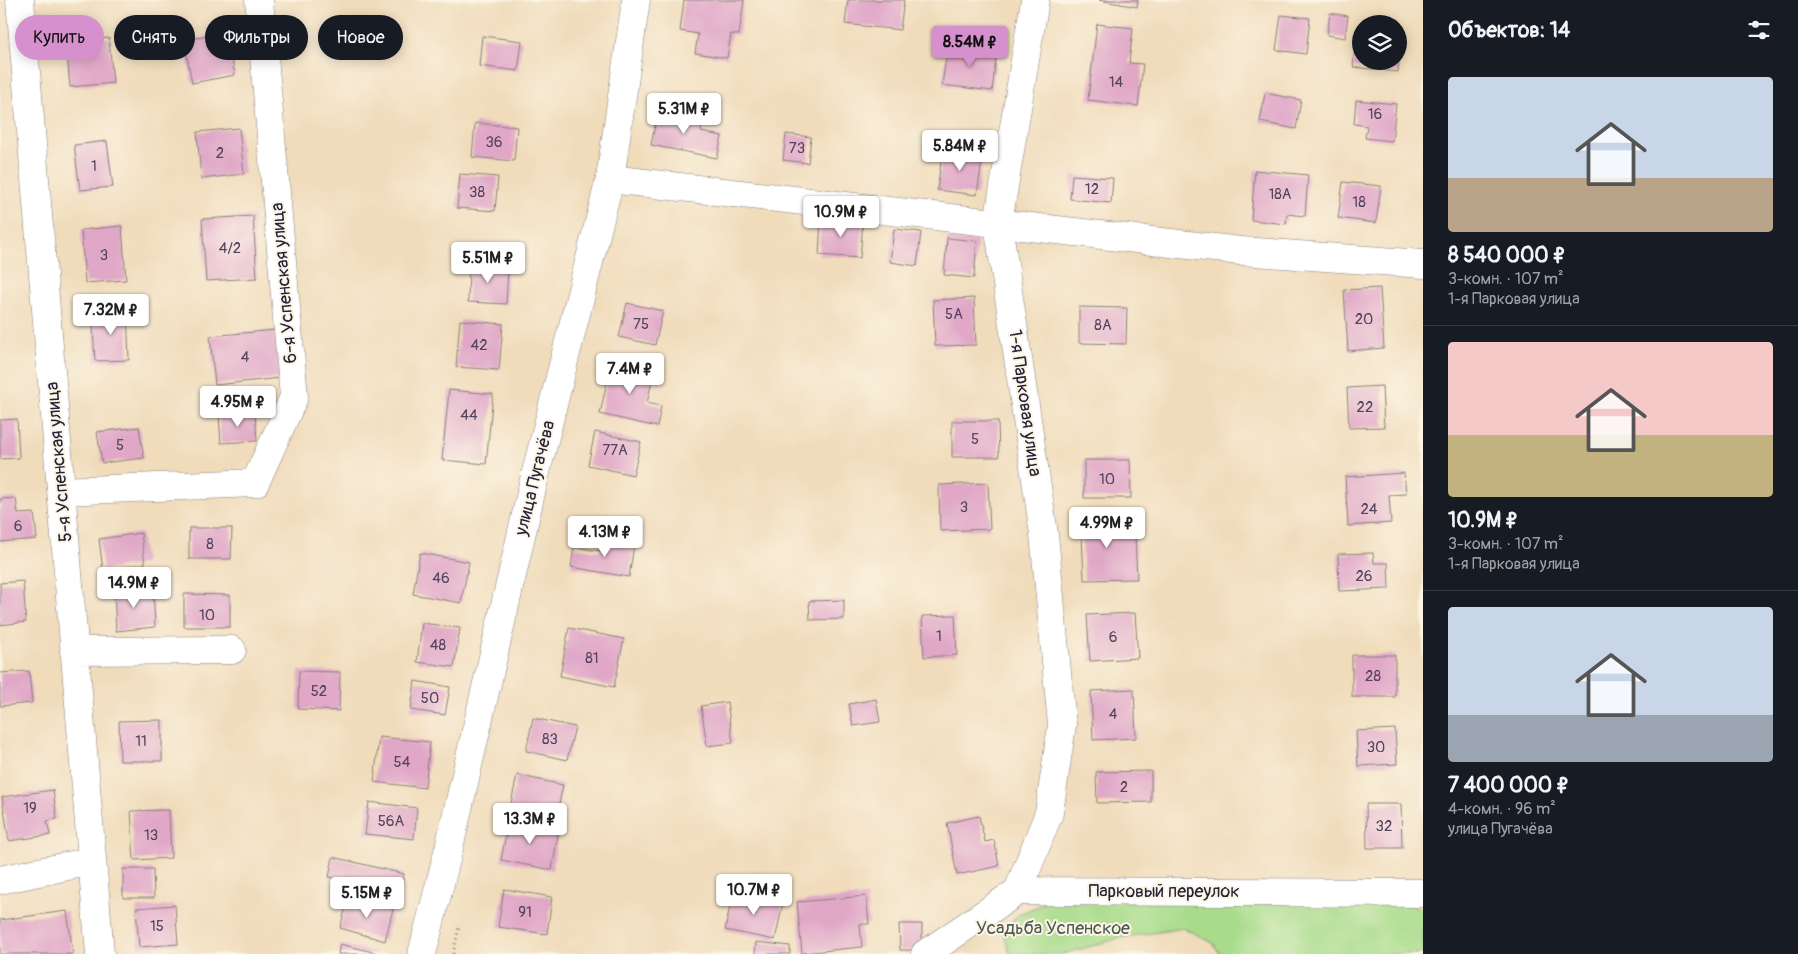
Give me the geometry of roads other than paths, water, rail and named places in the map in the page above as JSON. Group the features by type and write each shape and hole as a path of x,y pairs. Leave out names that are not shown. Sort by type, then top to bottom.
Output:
{"street":[{"name":"5-я Успенская улица","path":"20,0 100,954"},
{"name":"6-я Успенская улица","path":"61,492 256,483 294,397 259,0"},
{"name":"улица Пугачёва","path":"422,954 533,484 610,180 636,0"},
{"name":"1-я Парковая улица","path":"1018,891 1050,813 1062,725 1044,534 998,223 1035,0"},
{"path":"610,180 1241,251 1423,264"},
{"path":"74,651 232,650"},
{"path":"0,880 92,861"},
{"path":"925,954 1018,891"},
{"name":"Парковый переулок","path":"1018,891 1423,893"}],"park label":[{"name":"Усадьба Успенское","path":"1053,928"}]}
